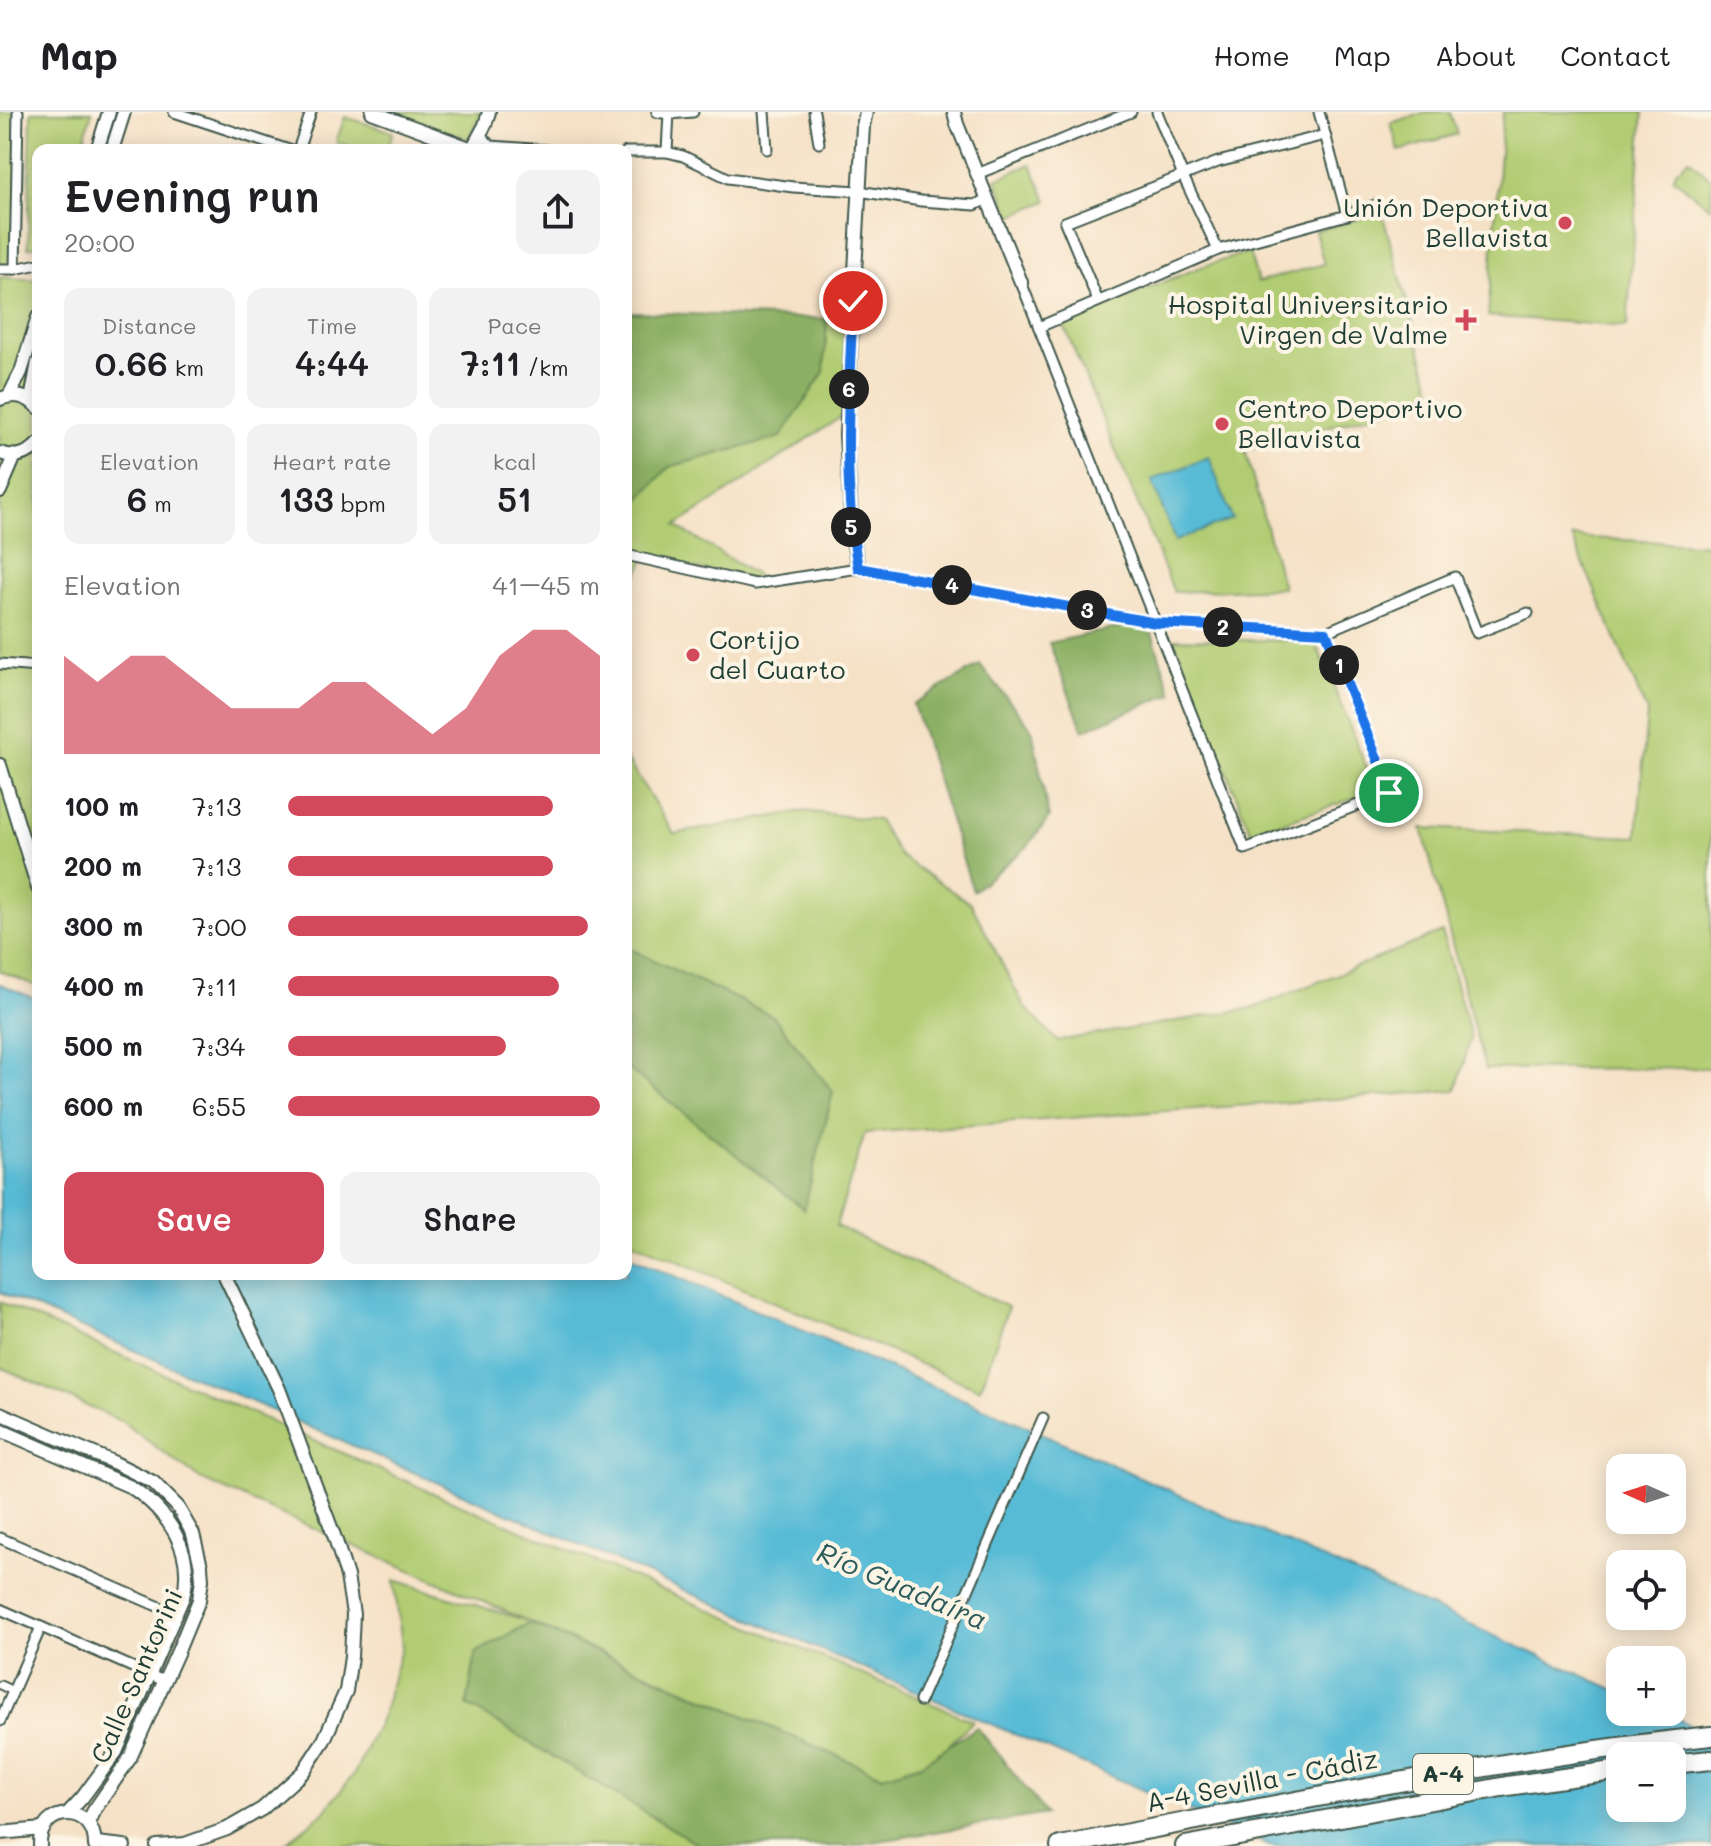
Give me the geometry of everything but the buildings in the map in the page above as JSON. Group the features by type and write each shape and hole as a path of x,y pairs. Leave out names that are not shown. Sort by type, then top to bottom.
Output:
{"highway":[{"name":"A-4 Sevilla - Cádiz","path":"1060,1846 1487,1766 1711,1736"},
{"path":"1686,1763 1711,1760"},
{"name":"A-4 Sevilla - Cádiz","path":"1185,1846 1492,1788 1606,1772"}],"street":[{"path":"15,269 18,112"},
{"path":"99,144 109,112"},
{"path":"114,144 124,112"},
{"path":"174,112 271,144"},
{"path":"300,144 311,112"},
{"path":"372,112 456,144"},
{"path":"657,112 693,112"},
{"path":"764,112 767,149"},
{"path":"814,112 819,143"},
{"path":"858,568 852,534 846,435 866,112"},
{"path":"954,112 1245,849 1389,793 1326,632"},
{"path":"977,174 1131,112"},
{"path":"1157,112 1218,250"},
{"path":"1319,112 1347,215"},
{"path":"667,152 669,113"},
{"path":"475,144 485,124"},
{"path":"485,124 490,144"},
{"path":"1098,301 1065,222 1218,162 1325,135"},
{"path":"632,152 667,152 683,156 728,178 793,187 859,191 921,201 975,205 987,199"},
{"path":"1039,327 1218,250 1375,205"},
{"path":"0,269 32,265"},
{"path":"5,397 21,372 32,336"},
{"path":"5,397 24,397 32,403"},
{"path":"0,453 15,456 32,449"},
{"path":"0,491 15,456"},
{"path":"632,556 755,584 858,568 1156,623 1326,632 1455,577 1477,633 1528,613"},
{"path":"0,664 32,667"},
{"path":"0,765 32,869"},
{"path":"157,1846 185,1844 227,1829 262,1809 303,1772 324,1740 346,1691 353,1614 347,1576 279,1389 227,1280"},
{"name":"Calle Santorini","path":"0,1413 153,1482 177,1506 193,1534 201,1566 199,1600 164,1681 130,1758 88,1823"},
{"path":"922,1698 1043,1418"},
{"name":"Calle Santorini","path":"0,1430 131,1487 159,1509 170,1523 185,1558 187,1576 186,1589 176,1614 116,1752 67,1814 51,1819 43,1829"},
{"path":"0,1538 176,1614"},
{"path":"0,1609 164,1681"},
{"path":"0,1721 41,1627"},
{"path":"0,1685 13,1691"},
{"path":"67,1814 88,1823 95,1834 96,1845 124,1846"},
{"path":"0,1833 43,1829 40,1846"}],"green space":[{"path":"0,112 18,112 17,264 0,268"},
{"path":"31,112 92,112 83,144 32,144 32,247 28,248"},
{"path":"394,112 482,112 468,140"},
{"path":"1426,112 1450,112 1457,134 1399,151 1391,123"},
{"name":"Unión Deportiva Bellavista","path":"1503,112 1643,112 1627,327 1488,316"},
{"path":"345,117 393,132 389,144 336,142"},
{"path":"1689,159 1711,179 1711,208 1673,178"},
{"path":"1031,164 1047,201 1011,216 996,179"},
{"name":"Centro Deportivo Bellavista","path":"1382,213 1434,397 1245,450 1283,588 1174,592 1063,323 1198,268 1249,252 1258,282 1324,264 1315,231"},
{"path":"0,277 32,280 32,984 0,971"},
{"path":"632,312 852,320 847,413 676,526 767,582 645,559 632,585"},
{"path":"632,312 827,319 824,372 781,437 669,467 632,507"},
{"path":"1572,537 1711,545 1711,1068 1485,1069 1422,828 1637,837 1647,712"},
{"path":"1148,621 1172,694 1083,730 1049,643"},
{"path":"1174,639 1315,641 1376,791 1251,833"},
{"path":"980,665 1032,729 1049,818 1027,847 973,891 913,704"},
{"path":"632,768 674,834 803,811 878,820 900,856 971,904 1024,1006 1057,1041 1254,1008 1442,932 1471,1038 1456,1090 865,1133 836,1226 1008,1307 979,1389 632,1242"},
{"path":"632,950 773,1016 833,1092 804,1209 632,1072"},
{"path":"0,1302 433,1493 973,1721 947,1747 921,1764 883,1776 530,1622 476,1653 467,1705 701,1846 282,1846 323,1813 354,1774 382,1716 402,1646 394,1580 528,1621 200,1479 121,1421 0,1367"},
{"path":"530,1623 883,1776 921,1764 977,1727 1046,1814 848,1846 701,1846 467,1705 476,1653"}],"water":[{"path":"1209,457 1232,519 1175,541 1152,480"},
{"name":"Río Guadaíra","path":"0,984 32,997 32,1280 632,1280 632,1258 1037,1431 1606,1686 1606,1726 1686,1726 1686,1723 1711,1735 1711,1846 1271,1846 0,1292"}],"place":[{"name":"Unión Deportiva Bellavista","path":"1565,223"},
{"name":"Hospital Universitario Virgen de Valme","path":"1466,320"},
{"name":"Centro Deportivo Bellavista","path":"1222,424"},
{"name":"Cortijo del Cuarto","path":"693,655"}],"route":[{"path":"853,301 846,435 852,534 858,568 1156,623 1326,632 1389,793"}]}
